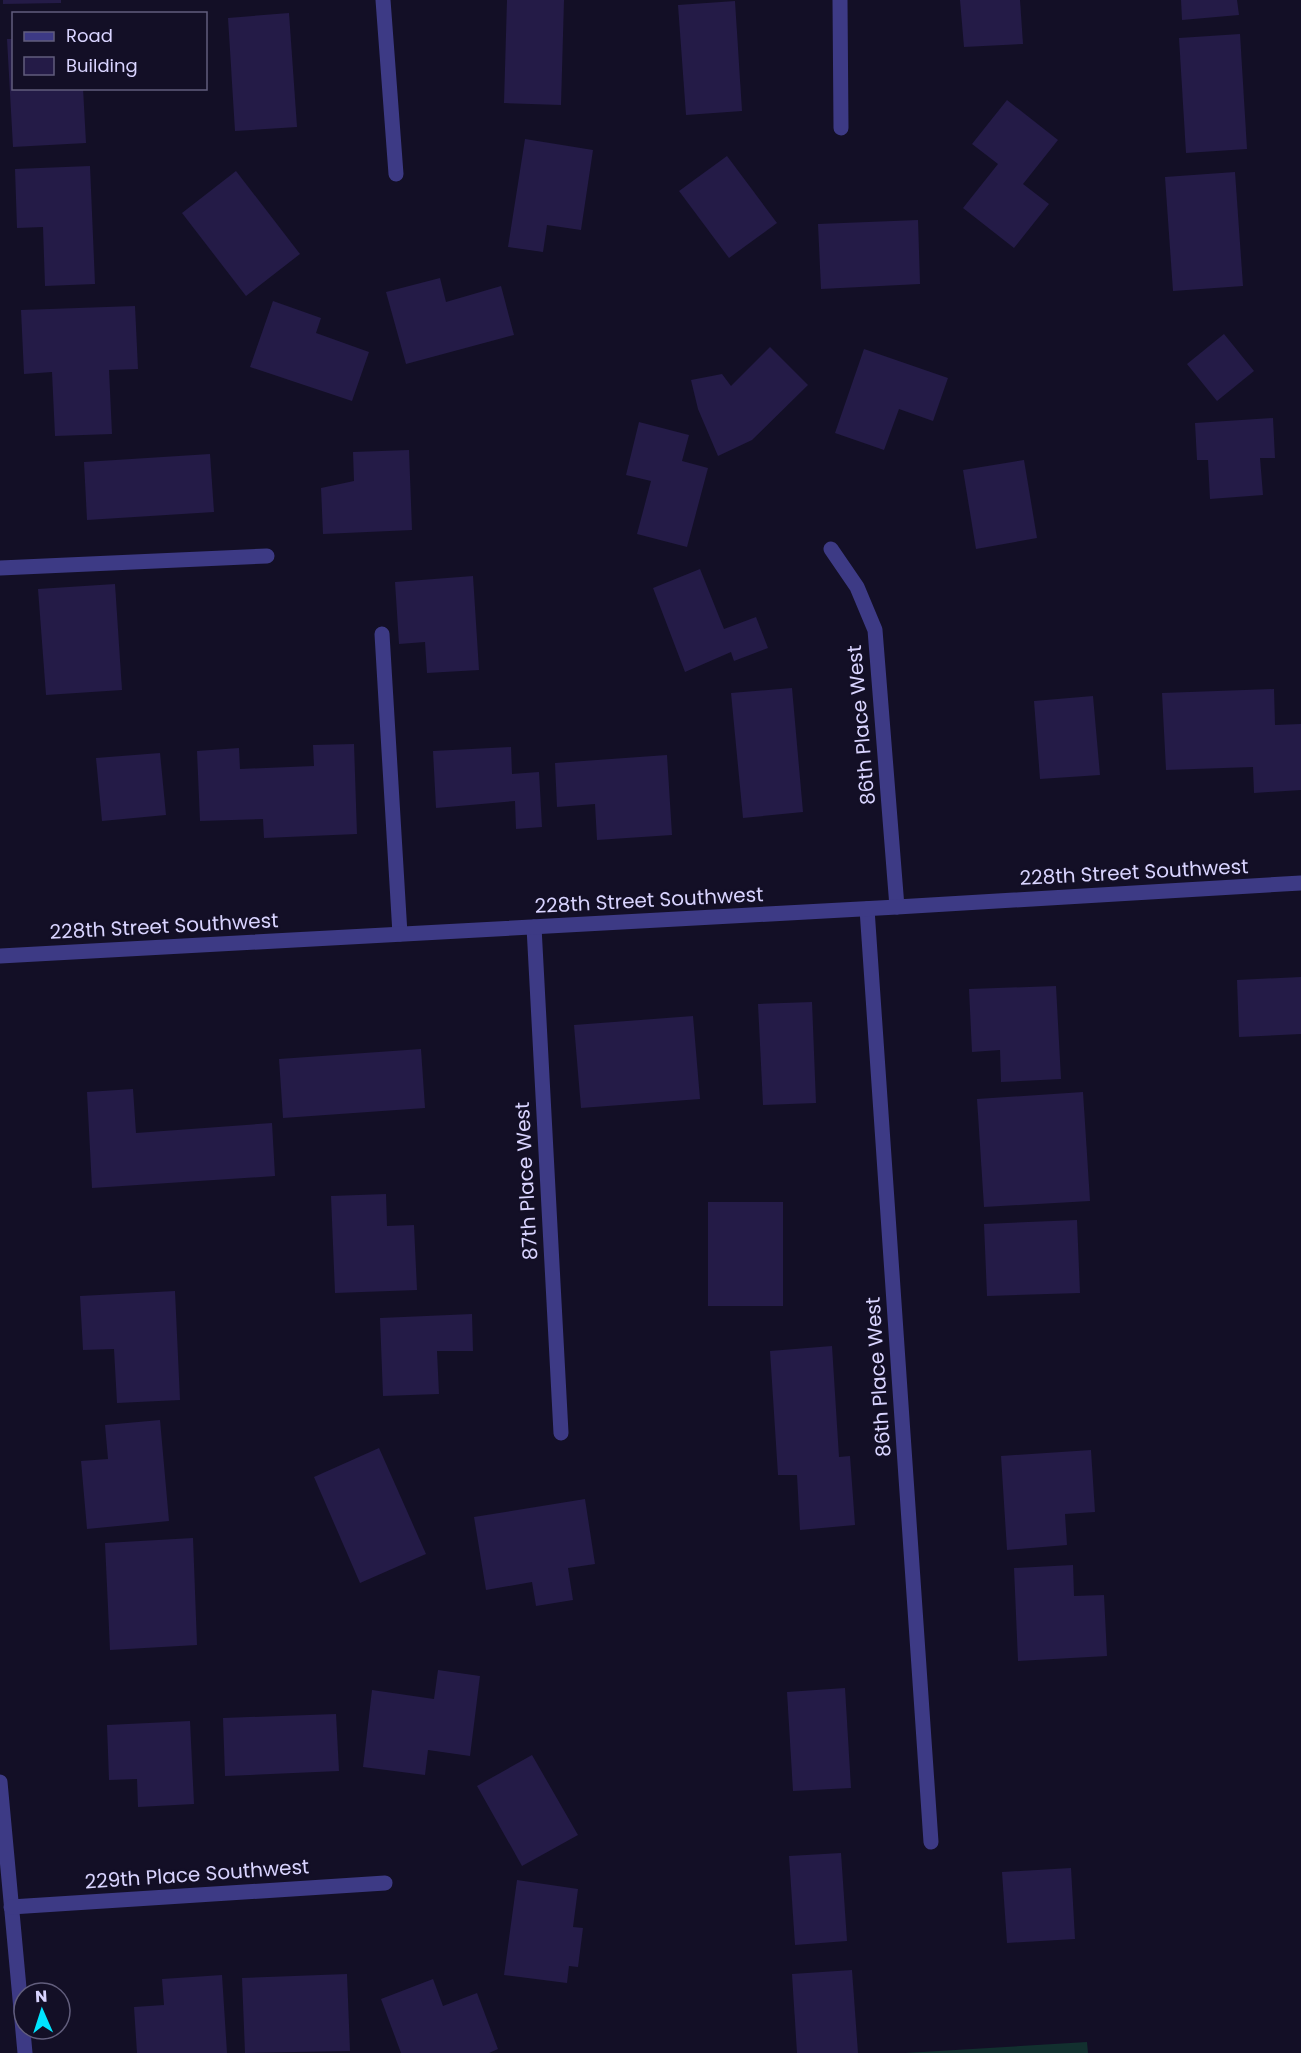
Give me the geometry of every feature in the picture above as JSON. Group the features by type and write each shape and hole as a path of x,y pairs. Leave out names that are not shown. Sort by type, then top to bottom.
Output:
{"street":[{"path":"382,0 396,174"},
{"path":"840,0 841,128"},
{"name":"86th Place West","path":"831,549 857,587 875,630 897,908"},
{"path":"0,568 267,556"},
{"path":"382,634 400,934"},
{"name":"228th Street Southwest","path":"0,956 897,908 1301,883"},
{"name":"86th Place West","path":"867,909 931,1842"},
{"name":"87th Place West","path":"534,927 561,1433"},
{"path":"0,1782 11,1907 7,1928 25,2053"},
{"name":"229th Place Southwest","path":"11,1907 385,1883"}],"green space":[{"path":"1087,2042 1088,2053 905,2053"}],"building":[{"path":"3,0 61,0 61,3 3,4"},
{"path":"507,0 564,0 561,105 504,103"},
{"path":"960,0 1020,0 1023,44 964,47"},
{"path":"1181,0 1237,0 1239,15 1182,20"},
{"path":"735,1 742,111 686,115 678,5"},
{"path":"289,13 297,127 235,131 228,18"},
{"path":"1240,34 1247,149 1186,153 1179,38"},
{"path":"7,39 12,39 12,90 83,90 86,143 13,147"},
{"path":"1007,100 1058,140 1023,184 1049,204 1014,248 963,208 998,164 972,144"},
{"path":"525,139 593,150 581,230 547,225 543,252 508,247"},
{"path":"727,156 777,223 729,258 679,191"},
{"path":"90,166 95,284 45,286 43,227 17,228 15,169"},
{"path":"236,171 300,254 246,296 182,213"},
{"path":"1235,172 1243,286 1173,291 1165,177"},
{"path":"918,220 920,284 821,289 818,224"},
{"path":"440,278 446,302 501,286 514,335 406,364 386,292"},
{"path":"273,301 321,318 316,333 369,352 352,401 250,367"},
{"path":"135,306 138,369 109,370 112,434 55,436 52,372 24,374 21,310"},
{"path":"1224,334 1254,371 1217,401 1187,364"},
{"path":"770,347 808,385 752,440 718,456 698,409 691,380 722,374 731,386"},
{"path":"864,349 948,378 933,421 899,409 884,450 835,433"},
{"path":"1273,418 1275,458 1260,458 1263,495 1210,499 1208,460 1197,460 1195,423"},
{"path":"639,422 689,435 682,461 708,468 687,547 637,534 651,481 626,475"},
{"path":"409,450 412,530 323,534 321,488 354,481 353,452"},
{"path":"210,454 214,512 87,520 84,462"},
{"path":"1024,460 1037,538 976,549 963,470"},
{"path":"700,569 724,629 756,617 768,648 734,661 731,652 685,672 653,588"},
{"path":"473,576 479,670 427,673 425,642 399,644 395,582"},
{"path":"115,584 122,690 46,695 38,589"},
{"path":"792,688 803,812 743,818 731,693"},
{"path":"1274,689 1275,725 1301,724 1301,790 1254,793 1253,767 1166,770 1162,693"},
{"path":"1093,696 1100,775 1040,779 1034,701"},
{"path":"354,744 357,834 264,838 263,819 200,821 197,751 239,748 240,769 314,766 313,745"},
{"path":"511,747 512,774 539,772 542,827 516,829 515,801 436,808 433,751"},
{"path":"160,753 166,815 102,821 96,758"},
{"path":"667,755 672,835 597,840 595,804 557,807 555,763"},
{"path":"1301,977 1301,1034 1239,1037 1237,980"},
{"path":"1056,986 1061,1079 1001,1082 1000,1050 972,1052 969,989"},
{"path":"812,1002 816,1103 763,1105 758,1004"},
{"path":"693,1016 700,1099 581,1108 574,1025"},
{"path":"421,1049 425,1108 283,1118 279,1059"},
{"path":"133,1089 136,1133 272,1123 275,1176 92,1188 87,1092"},
{"path":"1083,1092 1090,1201 984,1207 977,1099"},
{"path":"386,1194 387,1226 414,1225 417,1290 335,1293 331,1196"},
{"path":"708,1202 783,1202 783,1306 708,1306"},
{"path":"1077,1220 1080,1293 987,1296 984,1224"},
{"path":"175,1291 180,1400 117,1403 114,1349 83,1350 80,1296"},
{"path":"472,1314 473,1351 437,1351 439,1394 383,1396 380,1318"},
{"path":"832,1346 839,1457 850,1456 855,1525 800,1530 797,1475 778,1475 770,1351"},
{"path":"160,1420 169,1521 87,1529 81,1461 108,1459 105,1425"},
{"path":"379,1448 426,1554 360,1583 314,1477"},
{"path":"1091,1450 1095,1512 1065,1514 1067,1545 1007,1550 1001,1456"},
{"path":"585,1499 595,1564 568,1568 573,1600 536,1606 532,1582 486,1590 474,1517"},
{"path":"193,1538 197,1645 110,1650 105,1543"},
{"path":"1073,1565 1074,1596 1104,1595 1107,1656 1018,1661 1014,1568"},
{"path":"438,1670 480,1676 470,1756 428,1750 425,1775 363,1767 372,1690 434,1699"},
{"path":"845,1688 851,1788 793,1791 787,1692"},
{"path":"336,1714 339,1771 225,1776 223,1718"},
{"path":"190,1721 194,1804 138,1807 137,1779 109,1780 107,1725"},
{"path":"532,1755 578,1835 522,1866 477,1786"},
{"path":"841,1853 847,1941 795,1945 789,1856"},
{"path":"1071,1868 1075,1939 1007,1943 1002,1872"},
{"path":"517,1880 578,1889 573,1927 583,1928 578,1967 569,1966 567,1983 504,1975"},
{"path":"852,1970 858,2053 797,2053 792,1974"},
{"path":"347,1974 350,2051 245,2053 242,1978"},
{"path":"222,1975 227,2053 137,2053 134,2007 164,2005 162,1979"},
{"path":"433,1979 443,2006 477,1993 498,2049 489,2053 401,2053 381,1999"}]}
